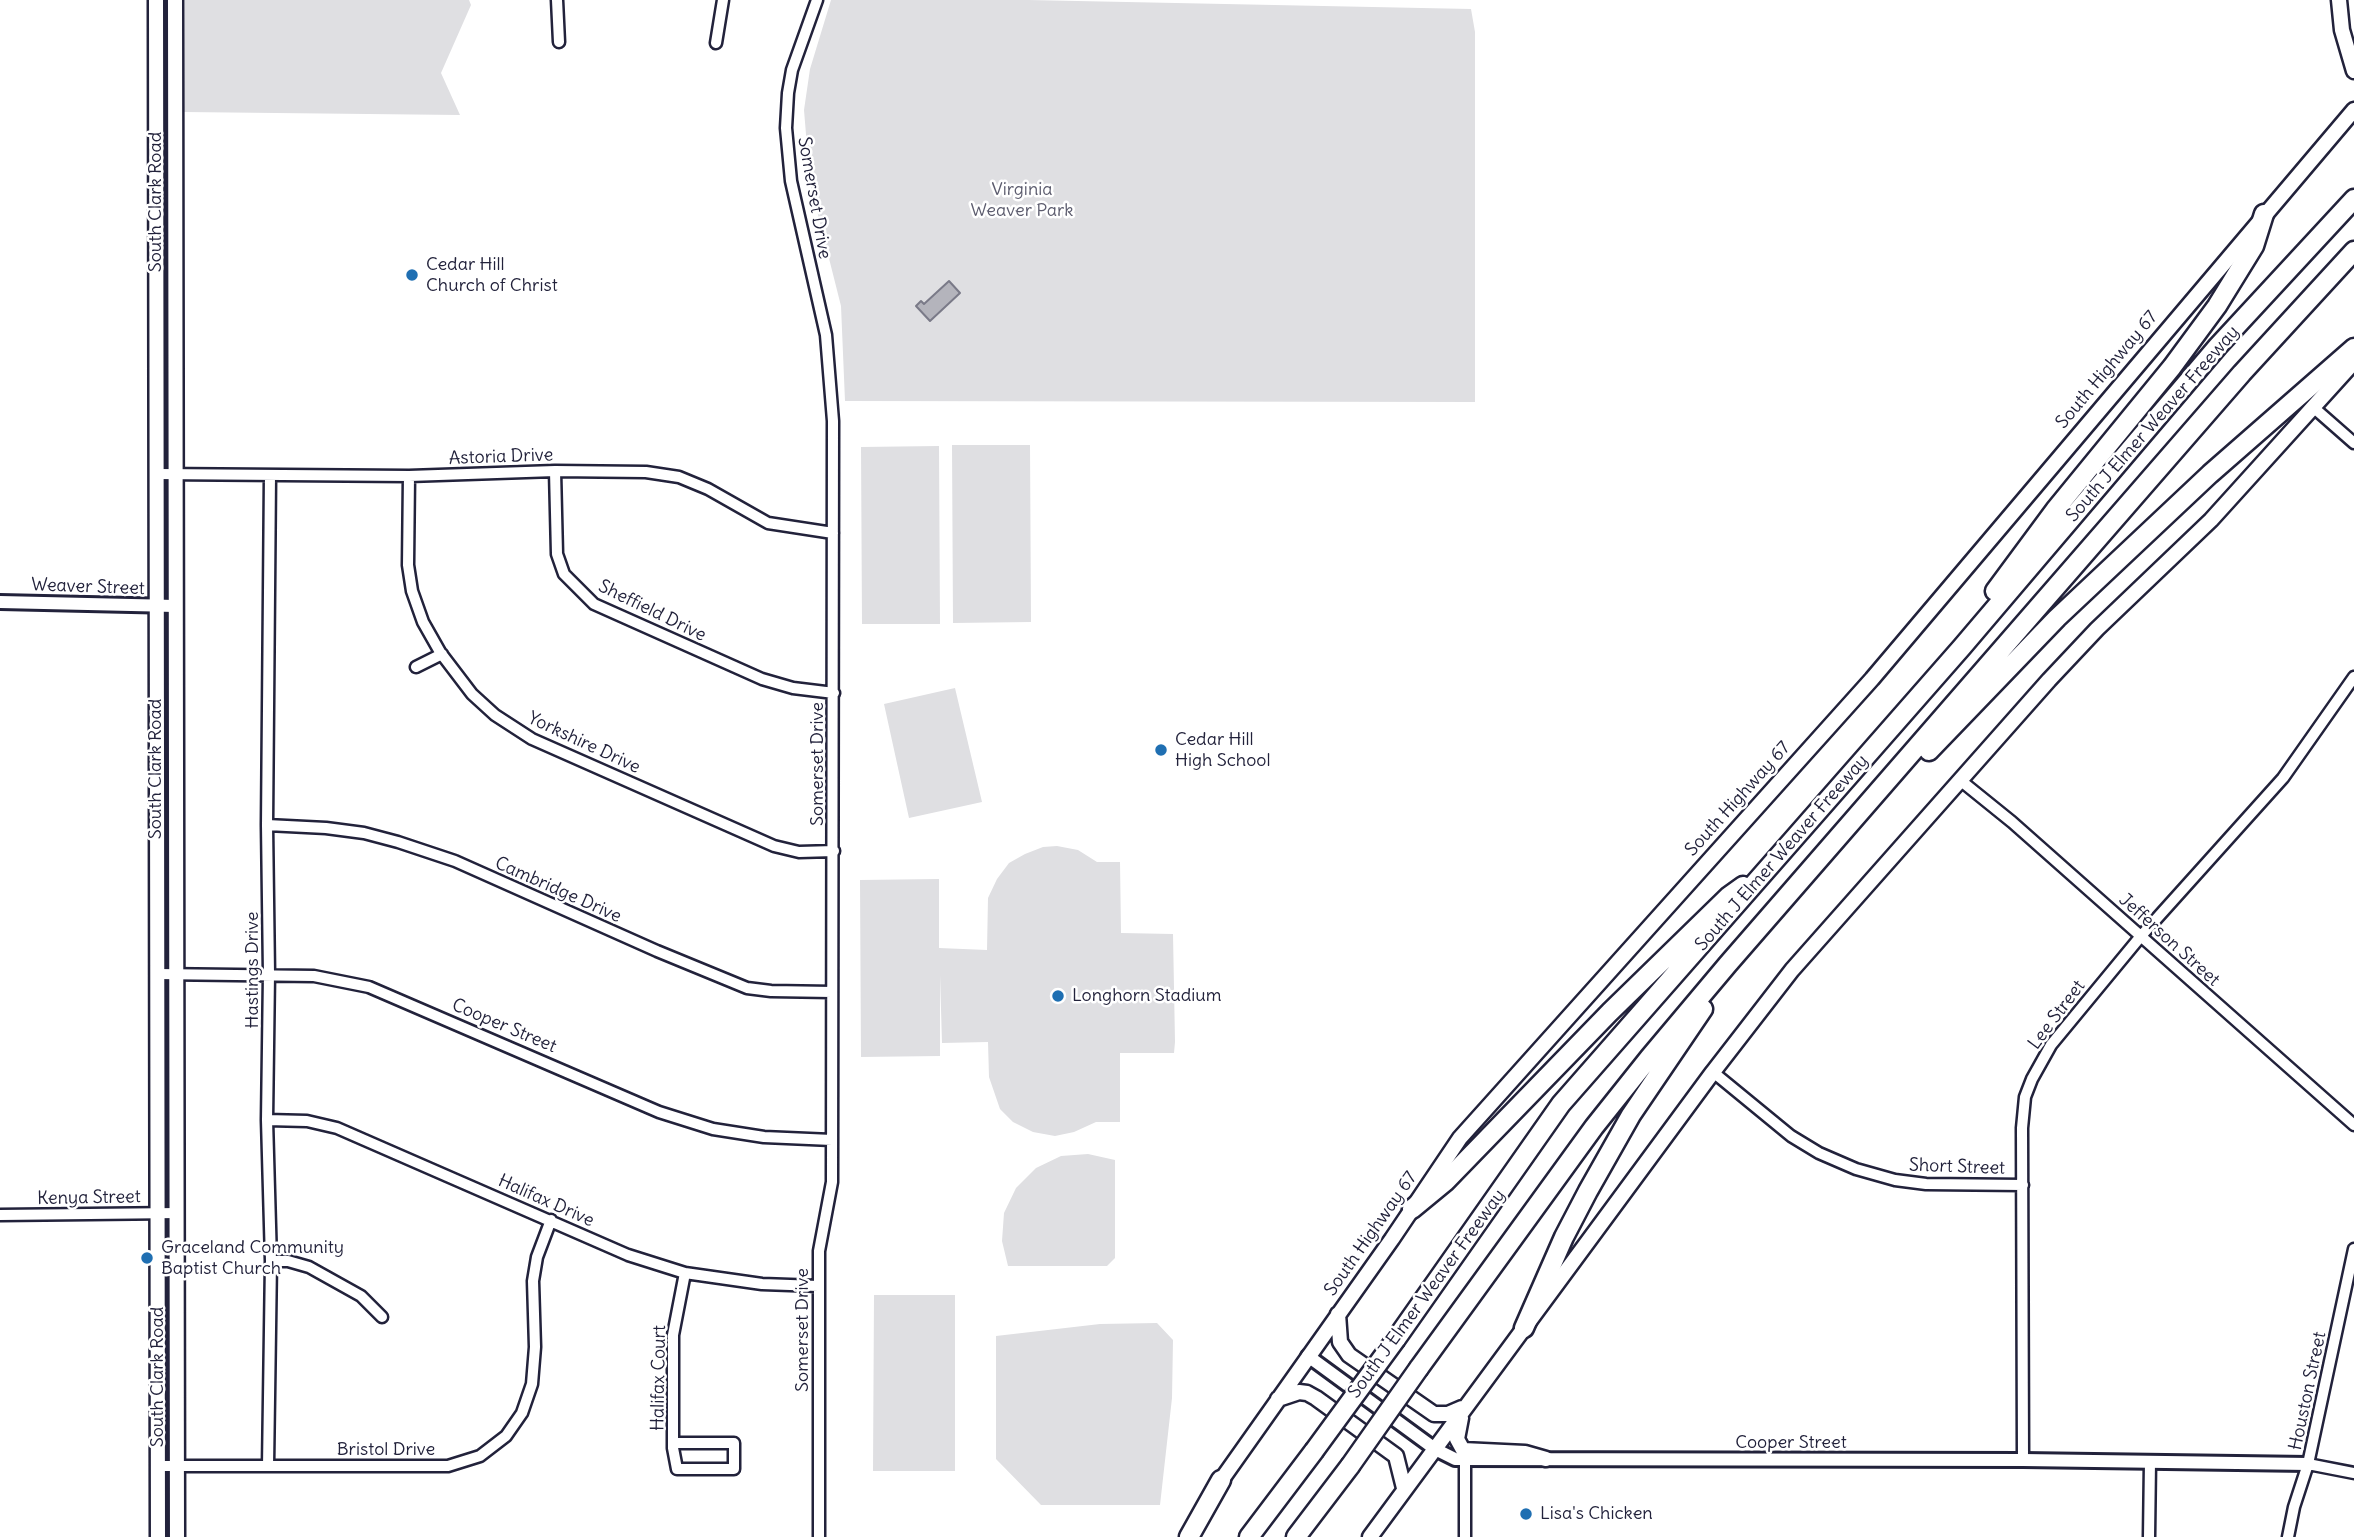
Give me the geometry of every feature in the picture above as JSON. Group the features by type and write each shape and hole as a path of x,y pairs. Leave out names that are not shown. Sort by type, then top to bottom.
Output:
{"highway":[{"name":"South J Elmer Weaver Freeway","path":"1249,1537 1395,1339 1561,1104 1962,647 2218,346 2354,200"},
{"path":"1962,647 1977,615 2055,510 2172,367 2217,306 2254,246 2264,214"},
{"name":"South J Elmer Weaver Freeway","path":"1296,1537 1594,1127 1728,964 2242,373 2354,251"},
{"path":"1894,775 1934,747 2057,618 2210,474 2354,348"},
{"path":"1412,1209 1446,1181 1610,1012 1729,896 1766,871"},
{"path":"1524,1328 1564,1237 1631,1115 1698,1016 1728,964"},
{"path":"1189,1537 1221,1480"}],"main road":[{"name":"South Clark Road","path":"156,0 158,1537"},
{"name":"South Clark Road","path":"175,0 177,1537"},
{"path":"2339,0 2342,30 2354,71"},
{"name":"South Highway 67","path":"1179,1537 1460,1138 1872,679 2354,110"},
{"path":"156,218 176,217"},
{"path":"157,358 176,358"},
{"path":"1370,1537 1713,1072 1792,970 2097,629 2211,520 2354,362"},
{"path":"1338,1314 1340,1342 1349,1355 1434,1414 1448,1414 1465,1406"},
{"path":"1276,1400 1298,1392 1316,1398 1396,1457 1404,1489"},
{"path":"1465,1406 1457,1431 1458,1445 1463,1450 1525,1453 1546,1459"}],"street":[{"path":"557,0 559,42"},
{"path":"716,43 723,0"},
{"name":"Somerset Drive","path":"817,0 792,70 786,128 792,181 826,335 833,421 832,1182 819,1251 820,1537"},
{"path":"2314,407 2354,443"},
{"name":"Astoria Drive","path":"157,474 410,476 555,471 646,472 679,477 708,489 768,523 833,534"},
{"name":"Sheffield Drive","path":"555,471 556,554 564,574 594,604 762,679 793,688 834,693"},
{"name":"Hastings Drive","path":"268,1466 271,1261 267,1120 270,974 267,825 270,475"},
{"name":"Yorkshire Drive","path":"410,476 408,565 412,592 423,622 442,654 472,694 495,715 532,739 774,846 799,852 834,851"},
{"name":"Weaver Street","path":"0,602 175,607"},
{"path":"415,667 442,654"},
{"name":"Lee Street","path":"2023,1460 2022,1128 2025,1097 2032,1079 2051,1045 2141,936 2283,778 2354,677"},
{"name":"Jefferson Street","path":"1960,780 2022,831 2354,1125"},
{"name":"Cambridge Drive","path":"267,825 326,828 363,833 398,842 455,861 747,988 832,992"},
{"name":"Cooper Street","path":"157,974 314,976 369,987 659,1112 713,1129 764,1137 832,1140"},
{"name":"Short Street","path":"1713,1072 1791,1136 1819,1153 1856,1169 1895,1180 1926,1184 2023,1185"},
{"name":"Halifax Drive","path":"267,1120 307,1121 337,1128 628,1255 685,1273 762,1284 818,1286"},
{"name":"Kenya Street","path":"0,1215 178,1213"},
{"name":"Bristol Drive","path":"158,1466 448,1466 480,1456 506,1436 522,1413 532,1384 536,1347 533,1281 537,1257 551,1220"},
{"name":"Houston Street","path":"2287,1537 2308,1464 2354,1250"},
{"path":"271,1261 288,1261 309,1267 361,1296 382,1317"},
{"name":"Halifax Court","path":"673,1443 734,1443 734,1469 677,1469 673,1443 673,1335 685,1273"},
{"name":"Cooper Street","path":"1308,1356 1435,1450 1447,1457 1465,1460 2023,1460 2308,1464"},
{"path":"1465,1460 1465,1537"},
{"path":"2149,1537 2150,1462"},
{"path":"2308,1464 2354,1473"}],"green space":[{"path":"185,0 469,0 471,5 441,73 460,115 184,112"},
{"name":"Virginia Weaver Park","path":"831,0 1028,0 1471,9 1475,32 1475,402 845,401 841,306 810,183 804,110 810,69"},
{"path":"952,445 1030,445 1031,622 953,623"},
{"path":"939,446 940,624 862,624 861,447"},
{"path":"955,688 982,802 909,818 884,704"},
{"name":"Longhorn Stadium","path":"1057,846 1078,850 1097,862 1120,862 1121,933 1173,934 1175,1042 1174,1053 1120,1053 1120,1122 1096,1122 1074,1132 1055,1136 1033,1132 1013,1122 1000,1109 989,1077 988,1042 942,1043 940,975 940,1056 861,1057 860,880 939,879 939,948 987,950 988,898 997,879 1009,863 1025,854 1043,847"},
{"path":"1088,1154 1115,1160 1115,1258 1107,1266 1008,1266 1002,1241 1004,1213 1016,1188 1036,1168 1061,1156"},
{"path":"874,1295 955,1295 955,1471 873,1471"},
{"path":"1157,1323 1173,1340 1172,1398 1160,1505 1041,1505 996,1459 996,1336 1100,1324"}],"shaded area":[{"path":"949,281 960,293 930,321 916,306 921,301 924,304"}],"place":[{"name":"Cedar Hill Church of Christ","path":"412,275"},
{"name":"Cedar Hill High School","path":"1161,750"},
{"name":"Longhorn Stadium","path":"1058,996"},
{"name":"Graceland Community Baptist Church","path":"147,1258"},
{"name":"Lisa's Chicken","path":"1526,1514"}]}
